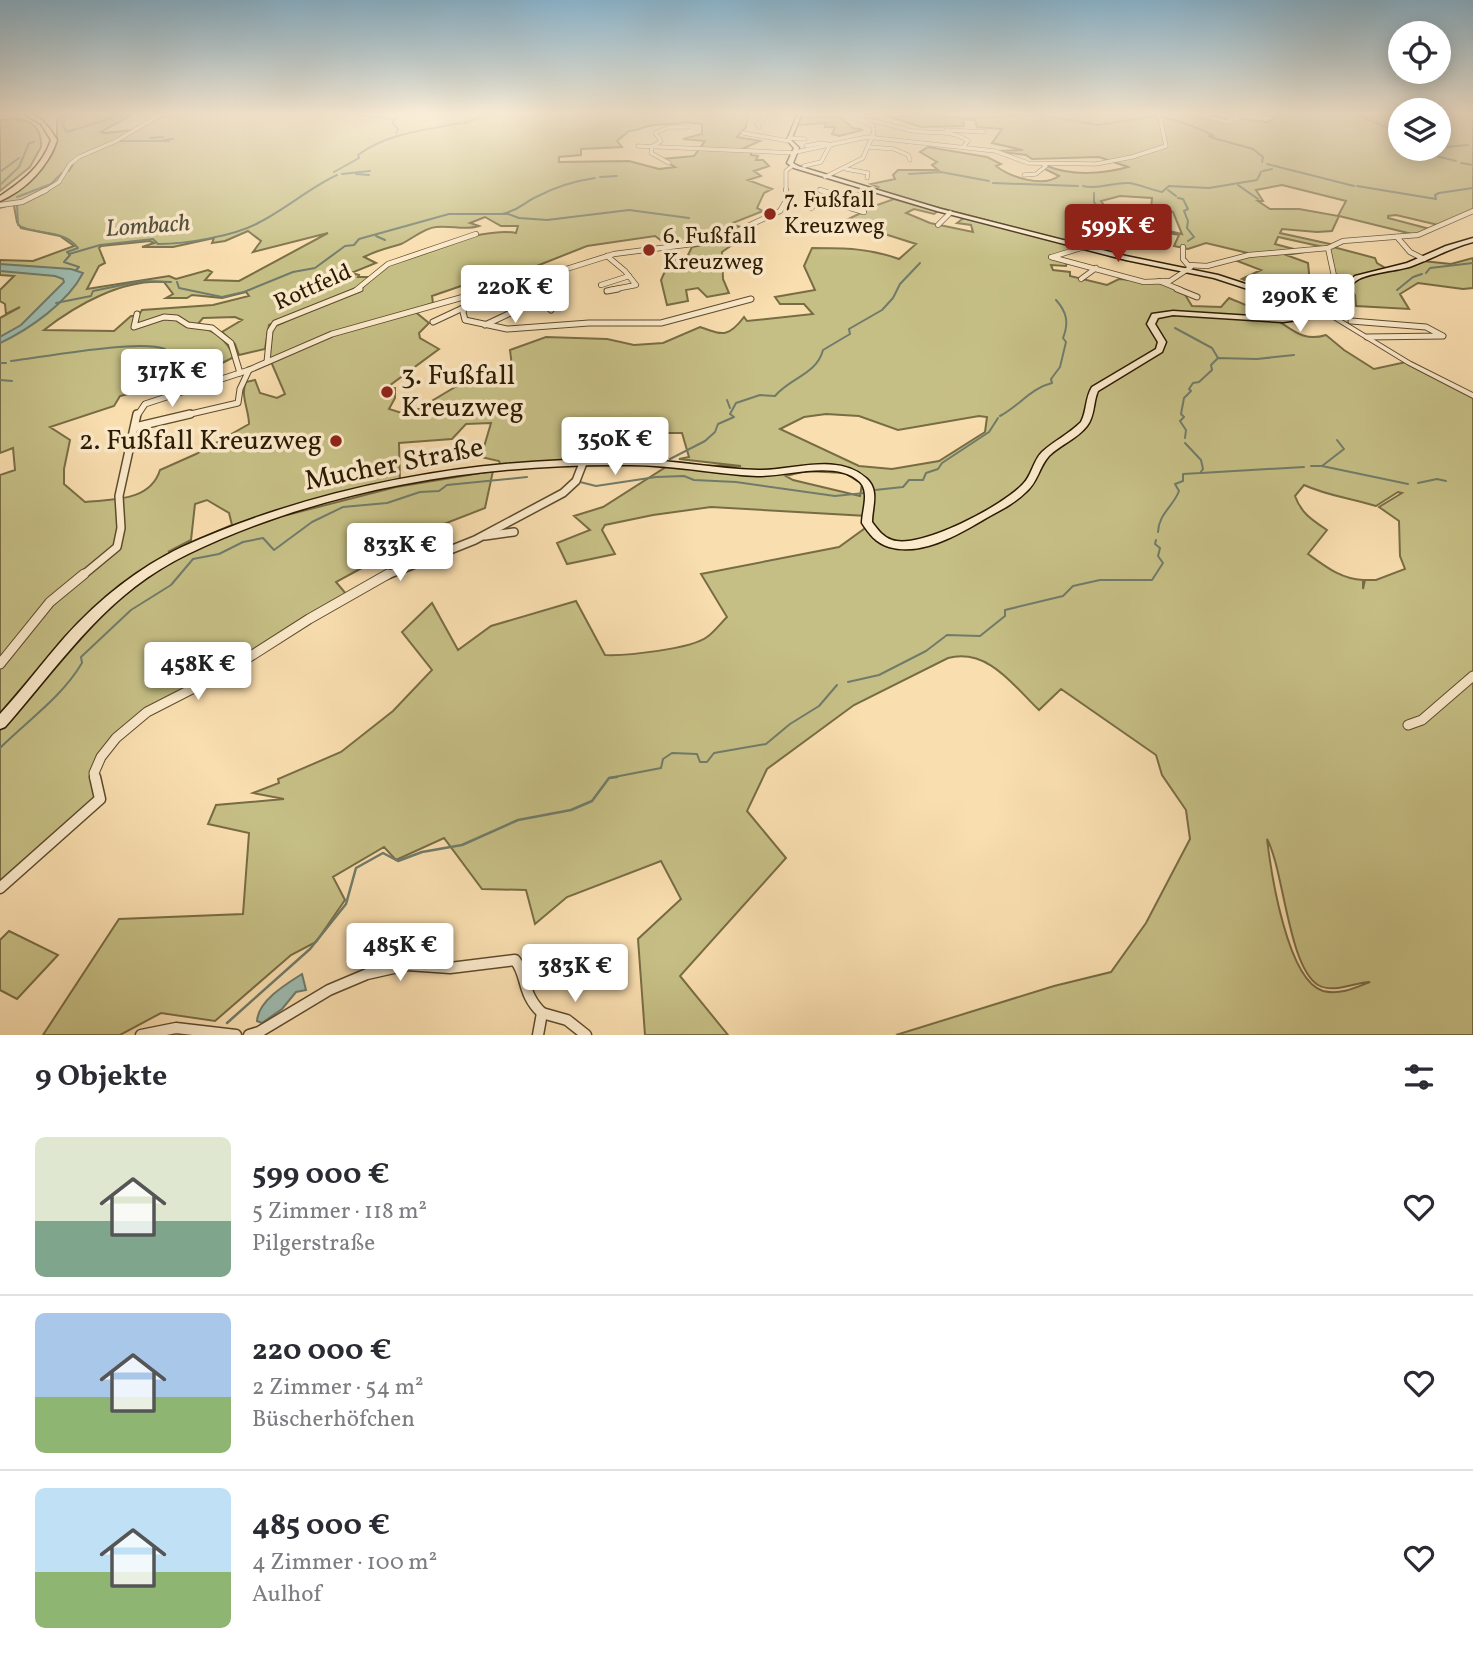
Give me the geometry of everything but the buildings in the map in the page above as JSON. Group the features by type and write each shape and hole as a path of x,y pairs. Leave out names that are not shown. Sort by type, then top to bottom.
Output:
{"highway":[{"path":"0,199 39,161"},
{"path":"0,199 19,186 45,161"}],"main road":[{"path":"790,161 792,166 870,191 1084,247 1190,268 1326,313 1344,300 1351,281 1365,273 1409,265 1448,247 1473,240"},
{"name":"Mucher Straße","path":"0,723 74,635 108,601 144,575 195,546 268,519 372,490 480,471 583,463 647,463 767,473 827,468 847,471 862,479 870,490 867,521 871,530 892,543 926,543 999,506 1027,486 1043,457 1075,433 1088,418 1090,398 1095,389 1159,351 1162,342 1151,324 1154,316 1180,313 1283,320 1326,313"}],"street":[{"path":"0,199 22,201 48,189 59,182 73,161"},
{"path":"804,166 821,161"},
{"path":"825,177 858,161"},
{"path":"1020,161 1043,164 1116,161"},
{"path":"1024,175 1041,171 1046,166 1043,164"},
{"path":"0,664 50,602 117,547 121,528 119,496 138,411 145,404 249,370 332,334 469,294 541,277 607,256 710,243 773,217 782,209 786,198 786,171 792,166"},
{"path":"845,169 868,173 867,178"},
{"path":"820,190 848,199"},
{"path":"836,204 870,191"},
{"path":"811,208 814,205 836,204 864,212"},
{"path":"1084,247 1051,257 1096,268 1128,280 1158,281 1176,277 1190,268 1211,266 1249,255 1280,255 1328,248 1343,241 1418,235 1473,211"},
{"path":"938,225 950,213"},
{"name":"Rottfeld","path":"267,362 270,331 275,323 359,289 385,266 476,234"},
{"path":"1397,237 1410,252 1424,259"},
{"path":"1183,247 1184,261 1190,268"},
{"path":"1328,248 1334,276 1330,282 1333,287"},
{"path":"607,256 636,285 607,291"},
{"path":"1081,279 1096,268"},
{"path":"601,285 628,276"},
{"path":"1334,276 1351,281"},
{"path":"541,277 560,295"},
{"path":"1158,281 1197,297"},
{"path":"469,294 465,320 508,329 589,323 661,323 751,299"},
{"path":"485,326 500,316 538,304 547,305 551,310"},
{"path":"433,322 465,307"},
{"path":"1326,313 1409,363 1473,396"},
{"path":"137,314 134,327 153,319 172,317 188,325 215,330 231,343 240,373"},
{"path":"1351,321 1426,327 1443,336 1367,337"},
{"path":"135,427 238,403 240,389 249,370"},
{"path":"0,888 100,799 94,773 101,757 116,738 147,712 229,670 309,619 393,571 484,536 568,489 579,476 583,463"},
{"path":"484,536 514,533"},
{"path":"1408,725 1422,720 1473,676"},
{"path":"250,1035 314,997 356,979 410,965 448,969 502,959 515,960 521,967 523,987 530,1002 542,1013 564,1016 575,1022 586,1035"},
{"path":"538,1035 542,1013"},
{"path":"141,1035 159,1029 212,1031 236,1035"}],"shaded area":[{"path":"0,161 33,161 30,167 0,191"},
{"path":"47,161 630,161 659,169 675,167 666,161 764,161 769,166 754,171 761,176 748,180 772,189 764,193 757,208 763,211 730,224 745,228 715,241 670,247 655,236 587,246 514,275 461,286 432,296 433,303 413,310 429,323 419,333 420,338 439,349 385,389 395,388 395,398 389,409 408,415 462,383 513,374 510,350 546,337 607,339 634,345 663,343 700,327 720,333 729,332 744,317 747,321 813,314 804,304 780,304 775,297 815,290 804,266 812,248 866,251 899,259 916,244 844,221 863,210 894,199 938,211 934,214 914,209 906,213 930,223 973,232 971,225 957,223 965,217 1079,246 1053,257 1067,261 1066,266 1051,265 1053,270 1070,272 1070,276 1107,285 1119,279 1159,282 1184,293 1192,306 1221,307 1229,298 1265,313 1296,333 1310,337 1326,335 1374,369 1406,362 1473,395 1473,1035 896,1035 1054,986 1111,972 1146,923 1190,839 1186,810 1162,775 1156,755 1061,689 1039,710 988,663 962,656 948,658 854,705 767,769 747,811 786,858 680,976 728,1035 645,1035 638,939 681,899 661,861 567,897 535,924 526,890 482,889 444,838 396,860 384,847 333,877 345,900 316,942 291,955 215,1021 161,1013 120,1035 43,1035 119,919 243,914 249,833 208,824 216,805 284,799 253,793 279,783 278,779 341,752 393,711 432,670 402,632 432,603 458,650 491,626 576,601 605,655 673,648 707,637 727,617 701,574 839,547 868,526 867,516 711,507 605,525 602,530 615,554 567,564 557,543 590,530 574,516 603,507 669,465 741,466 679,459 689,457 682,433 663,433 646,442 636,443 632,434 610,437 583,463 501,466 499,461 481,457 491,423 466,424 452,439 399,443 400,482 331,498 175,554 65,638 0,713 0,475 15,470 13,448 0,453 0,318 20,307 6,314 5,304 0,301 0,290 14,276 0,275 0,260 33,261 74,246 60,236 21,228 14,206 17,203 0,208 0,201 39,172","holes":["485,217 501,226 518,226 516,233 469,237 430,248 384,267 366,283 372,277 358,277 359,275 351,273 376,263 364,257 401,244 432,228 479,226 470,223","248,231 261,241 253,252 328,233 239,281 205,280 212,272 208,270 176,279 169,276 87,289 99,266 105,263 99,248 101,246 150,241 154,243 142,247 173,247 214,238 212,243 225,241","148,282 164,282 173,294 166,298 187,298 192,295 222,298 246,292 249,296 213,305 142,310 138,316 131,316 114,331 44,330 85,303 116,289","366,284 273,327 269,357 285,394 277,398 260,393 255,380 246,382 244,392 249,424 196,454 160,470 148,488 129,497 85,502 64,484 70,440 50,427 114,406 120,396 193,378 234,357 219,336 196,326 203,318 235,317 242,320 222,332 235,344 239,355 265,349 269,325","826,414 859,416 898,430 979,416 987,417 985,432 939,461 892,469 859,466 780,429 804,417","806,471 845,473 862,484 860,496 786,476","1304,485 1376,506 1398,492 1402,493 1379,507 1399,521 1400,556 1405,569 1376,580 1365,580 1363,589 1363,580 1341,575 1308,554 1327,530 1300,507 1295,496","207,500 229,513 232,525 168,552 191,540 195,504","1267,839 1278,872 1293,939 1308,975 1318,985 1331,988 1370,982 1335,992 1323,991 1310,983 1300,967 1283,923"]},
{"path":"936,161 996,161 1001,164 996,166 1009,174 1036,181 1059,176 1045,169 1047,166 1087,173 1128,167 1111,161 1473,161 1473,211 1438,225 1396,215 1388,216 1430,229 1416,235 1339,216 1332,231 1282,229 1280,233 1335,245 1333,247 1375,258 1377,263 1389,270 1423,261 1451,264 1473,258 1473,288 1418,283 1400,294 1409,309 1356,306 1355,295 1348,285 1350,281 1334,276 1328,248 1278,237 1275,244 1305,252 1286,255 1308,263 1310,283 1338,290 1338,298 1333,306 1326,306 1269,290 1242,279 1261,270 1232,259 1252,254 1206,243 1188,249 1174,246 1179,235 1154,230 1148,239 1097,226 1090,234 1075,242 1078,244 871,190 878,187 871,184 895,179 893,175 898,170 938,170 932,165","holes":["1282,185 1346,201 1338,216 1299,209 1270,209 1258,201 1263,201 1256,190","1120,196 1152,198 1151,209 1173,212 1182,234 1114,219 1101,201"]},
{"path":"718,242 732,245 722,252 723,279 729,293 707,297 698,288 686,290 688,301 667,305 661,280 670,260 686,259 692,247"},
{"path":"0,264 71,269 83,273 68,294 47,314 0,343 0,337 21,325 64,282 55,276 0,271"},
{"path":"493,471 485,508 431,529 430,536 380,558 336,582 347,595 229,669 147,711 95,764 97,798 0,884 0,728 58,657 133,584 198,546 279,517 396,487"},
{"path":"9,931 58,955 17,999 0,990 0,940"},
{"path":"302,974 306,990 296,992 282,1009 262,1023 257,1021 267,1000"}],"waterway":[{"path":"0,172 15,161"},
{"path":"0,185 21,161"},
{"name":"Lombach","path":"334,172 353,161"},
{"path":"1461,163 1473,165"},
{"path":"69,171 73,164"},
{"path":"1267,164 1354,186"},
{"path":"1263,171 1272,169"},
{"path":"342,174 370,171"},
{"path":"909,174 941,172 989,181"},
{"path":"1083,186 1129,183 1162,192 1169,186 1209,188 1257,180 1261,172"},
{"path":"17,197 51,184 62,173"},
{"path":"356,174 369,175"},
{"name":"Lombach","path":"69,254 100,245 153,239 158,244 182,243 236,232 268,217 337,175"},
{"path":"600,177 617,176"},
{"path":"502,214 557,187 595,178"},
{"path":"993,183 1078,186"},
{"path":"1238,185 1258,199"},
{"path":"1357,186 1436,199 1435,195 1439,193 1473,188"},
{"path":"1168,190 1176,196"},
{"path":"1094,193 1094,202 1105,217"},
{"path":"1178,198 1183,199 1188,209 1184,211 1188,221 1187,228 1194,237 1188,241"},
{"path":"17,204 18,225 65,238 78,248 67,252 69,254"},
{"path":"502,214 547,220 629,210 689,218"},
{"path":"177,282 179,288 222,297 244,292 293,272 315,268 345,246 354,245 359,239 449,214 502,214"},
{"path":"376,236 385,240"},
{"name":"Lombach","path":"69,254 64,262 79,267 76,270"},
{"path":"670,459 705,441 715,432 718,424 734,417 730,414 736,403 760,395 775,396 809,370 820,358 823,350 850,334 849,329 882,310 893,298 900,284 920,263"},
{"path":"1426,273 1430,268 1473,263"},
{"path":"1397,290 1413,277 1422,274"},
{"path":"56,303 91,296 93,291 142,281 171,282"},
{"path":"1000,416 1038,389 1052,383 1051,379 1060,367 1066,342 1063,338 1066,323 1065,313 1056,300"},
{"path":"1175,328 1212,348 1218,358"},
{"path":"11,361 114,347 152,346 165,349"},
{"path":"1218,358 1257,359 1294,355"},
{"path":"1185,438 1186,430 1180,421 1184,417 1181,414 1184,398 1191,391 1189,389 1193,383 1199,382 1212,370 1211,365 1218,358"},
{"path":"0,363 6,363"},
{"path":"0,380 12,381"},
{"path":"727,400 730,408"},
{"path":"875,490 903,487 909,480 923,480 926,473 938,469 942,463 989,432 998,418"},
{"path":"1322,466 1344,449 1337,440"},
{"path":"1158,532 1161,520 1179,491 1175,484 1183,481 1183,474 1200,473 1203,469 1201,460 1185,443"},
{"path":"1311,466 1322,466"},
{"path":"1322,466 1408,484"},
{"path":"1201,473 1304,467"},
{"path":"580,482 596,486 656,477 684,476 694,480 736,482 835,496 864,493"},
{"path":"0,748 74,676 82,663 81,657 131,610 171,585 193,559 219,554 243,542 263,538 274,550 312,522 343,507 387,503 420,492 439,491 447,485 527,477"},
{"path":"1418,483 1437,479 1446,481"},
{"path":"848,682 879,675 926,651 947,635 980,636 1005,616 1005,610 1063,596 1073,586 1100,580 1152,580 1163,563 1158,556 1160,548 1155,544 1156,540"},
{"path":"609,778 661,768 663,759 672,753 697,754 700,762 707,762 714,753 766,744 790,724 819,706 837,685"},
{"path":"609,778 617,777"},
{"path":"227,1023 310,949 346,904 356,868 383,853 398,861 422,852 462,845 518,820 571,810 592,801 609,778"}],"place":[{"name":"7. Fußfall Kreuzweg","path":"770,214"},
{"name":"6. Fußfall Kreuzweg","path":"649,250"},
{"name":"3. Fußfall Kreuzweg","path":"387,392"},
{"name":"2. Fußfall Kreuzweg","path":"336,441"}]}
